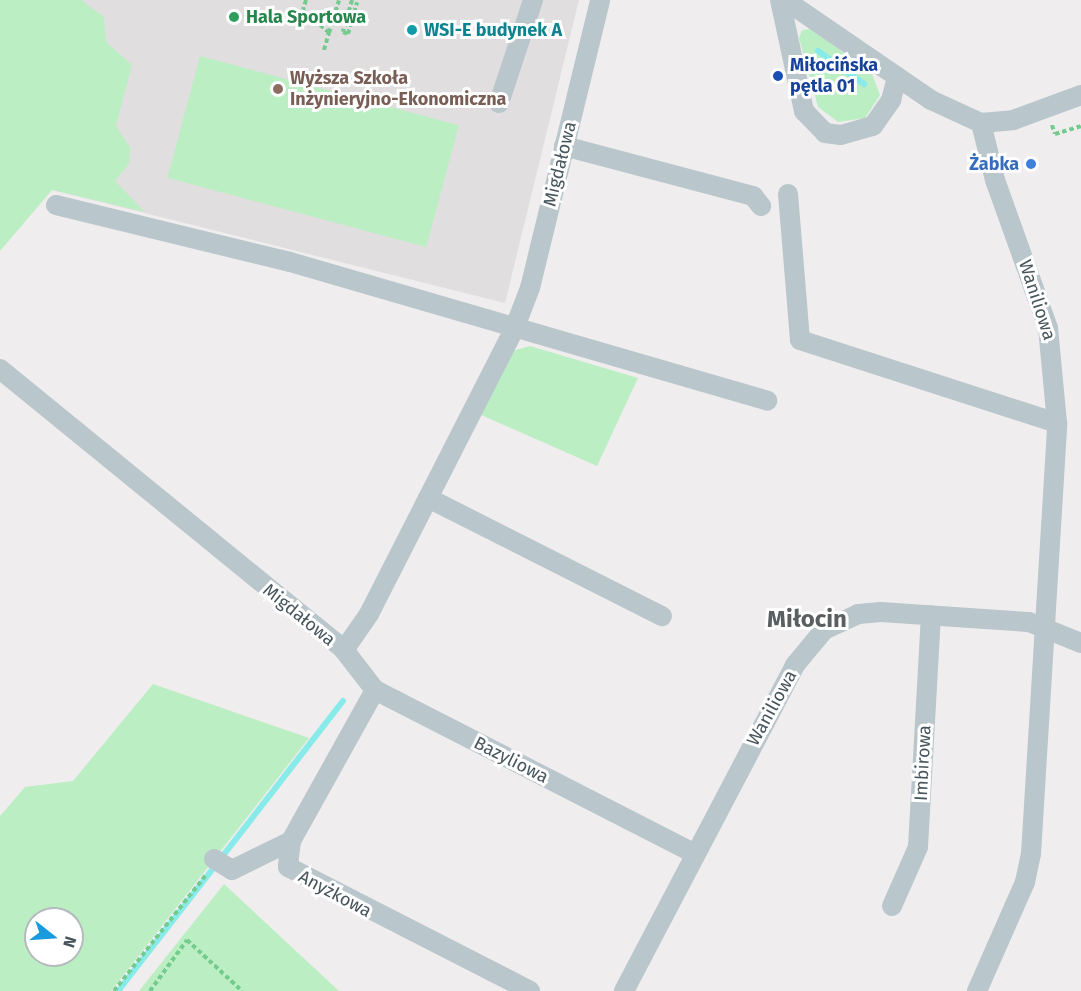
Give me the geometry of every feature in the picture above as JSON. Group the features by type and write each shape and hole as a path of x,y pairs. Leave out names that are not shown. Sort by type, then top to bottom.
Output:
{"street":[{"path":"499,104 533,0"},
{"name":"Migdałowa","path":"0,369 344,650 369,614 515,327 564,146 600,0"},
{"path":"783,0 804,111 825,133 841,135 873,126 891,100 897,78"},
{"path":"783,0 951,113 981,123 1013,120 1081,95"},
{"name":"Waniliowa","path":"977,991 1029,863 1057,423 1048,328 995,180 981,123"},
{"path":"564,146 753,196 761,206"},
{"path":"788,194 800,340 1057,423"},
{"path":"56,205 290,262 767,401"},
{"path":"428,498 662,616"},
{"name":"Waniliowa","path":"624,991 693,853 809,645 837,622 858,614 931,615 1044,627"},
{"name":"Imbirowa","path":"892,906 918,847 931,615"},
{"path":"1044,627 1081,643"},
{"name":"Bazyliowa","path":"344,650 375,690 693,853"},
{"name":"Anyżkowa","path":"375,690 291,841 288,867 297,876 530,991"},
{"path":"215,861 227,869 243,867 291,841"}],"path":[{"path":"306,0 303,10 329,33"},
{"path":"324,50 339,0"},
{"path":"355,1 348,34 344,32 355,1"},
{"path":"1049,118 1055,134 1081,126"},
{"path":"114,991 215,861"},
{"path":"150,991 187,940 242,991"}],"shaded area":[{"name":"Wyższa Szkoła Inżynieryjno-Ekonomiczna","path":"0,0 579,0 505,303 0,177"}],"green space":[{"path":"0,0 81,0 104,17 106,42 132,65 116,126 130,147 129,164 115,181 145,212 52,190 0,251"},
{"path":"812,29 872,74 880,95 865,118 838,122 818,107 799,38 802,30"},
{"path":"200,56 459,125 426,247 167,178"},
{"path":"530,346 638,378 597,466 479,414 512,351"},
{"path":"153,684 309,738 111,991 0,991 0,816 25,787 73,781"},
{"path":"224,884 339,991 139,991"}],"waterway":[{"path":"818,51 864,84"},
{"path":"118,991 343,701"}],"place":[{"name":"Hala Sportowa","path":"234,17"},
{"name":"WSI-E budynek A","path":"412,30"},
{"name":"Miłocińska pętla 01","path":"778,76"},
{"name":"Wyższa Szkoła Inżynieryjno-Ekonomiczna","path":"278,89"},
{"name":"Żabka","path":"1031,164"}],"district":[{"name":"Miłocin","path":"807,620"}]}
